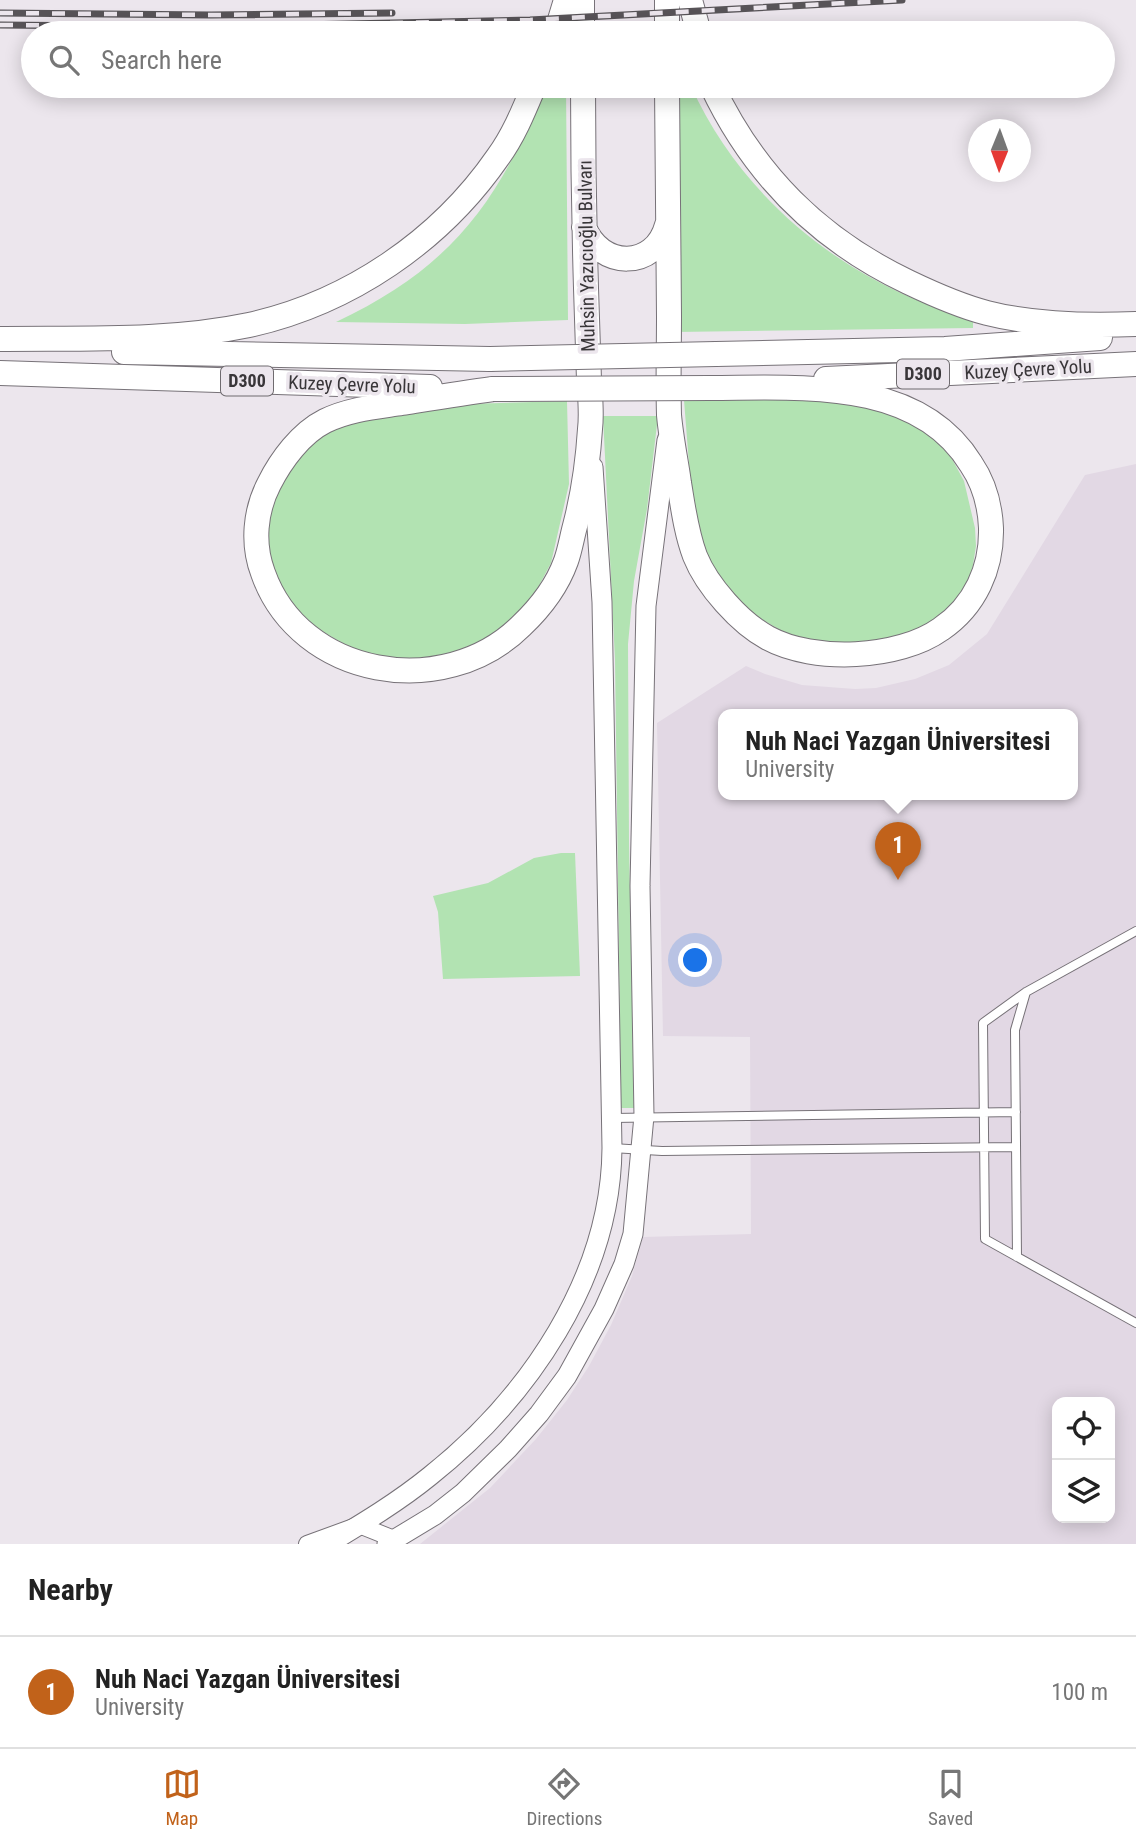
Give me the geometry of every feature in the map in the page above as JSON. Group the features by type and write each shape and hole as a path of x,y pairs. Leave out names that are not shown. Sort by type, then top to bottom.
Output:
{"highway":[{"path":"560,21 566,0"},
{"path":"582,0 582,21"},
{"path":"667,0 667,21"},
{"path":"690,0 696,21"},
{"path":"0,339 153,337 201,332 249,325 330,298 363,281 396,259 426,238 454,213 500,155 529,98"},
{"name":"Muhsin Yazıcıoğlu Bulvarı","path":"493,389 353,410 322,423 297,444 276,468 262,497 256,528 257,556 279,609 299,629 321,645 376,668 435,670 466,662 507,640 539,609 566,563 580,505 591,427 584,227 583,98"},
{"path":"667,98 670,418 685,519 695,557 716,591 740,617 769,639 802,650 838,655 875,653 910,644 941,630 968,604 985,575 991,543 990,508 978,475 959,444 949,435 928,418 886,400 840,391 710,388"},
{"path":"717,98 744,146 792,202 821,229 892,274 936,296 988,313 1045,322 1136,324"},
{"path":"584,227 587,236 598,249 623,259 641,256 656,246 662,239 668,222"},
{"name":"Kuzey Çevre Yolu","path":"0,346 168,355 490,359 944,349 1136,335"},
{"name":"Kuzey Çevre Yolu","path":"710,388 822,379 1136,364"},
{"name":"Kuzey Çevre Yolu","path":"0,373 493,389"},
{"name":"D300","path":"493,389 710,388"}],"street":[{"path":"307,1544 359,1525 392,1543 435,1515 473,1484 524,1432 567,1376 604,1309 624,1264 636,1215 644,1116 640,886 646,606 670,418"},
{"path":"328,1544 419,1485 467,1444 500,1410 542,1354 572,1302 597,1244 609,1188 612,1148 602,602 591,427"},
{"path":"359,1525 372,1544"}],"lane":[{"path":"1136,931 1026,992 983,1023 985,1239 1136,1323"},
{"path":"1017,1257 1015,1030 1026,992"},
{"path":"611,1118 1016,1112"},
{"path":"612,1148 1016,1147"}],"shaded area":[{"path":"1136,464 1136,1544 420,1544 490,1488 536,1439 567,1400 611,1325 632,1276 643,1237 751,1234 750,1037 663,1036 657,723 746,666 802,685 855,689 876,688 915,679 949,665 987,634 1085,475"}],"green space":[{"path":"540,98 566,98 568,320 465,324 336,322 411,279 441,254 467,227 489,197 510,164"},
{"path":"671,98 697,98 713,128 740,167 771,202 806,234 844,262 928,305 973,319 973,328 676,332"},
{"path":"822,398 900,415 935,439 951,457 964,481 975,528 976,546 972,571 952,607 914,634 854,645 808,641 782,631 756,616 721,584 694,528 684,400"},
{"path":"567,401 569,484 551,563 531,601 496,635 447,660 370,659 289,612 262,538 283,470 330,428 429,405"},
{"path":"603,416 658,416 647,509 634,581 628,644 634,1108 621,1108 615,660"},
{"path":"575,853 580,976 443,979 438,912 433,896 488,883 534,858"}],"railway":[{"path":"485,21 902,0"},
{"path":"0,13 392,13"},
{"path":"0,25 21,25"}],"place":[{"name":"Nuh Naci Yazgan Üniversitesi","path":"898,880"}]}
